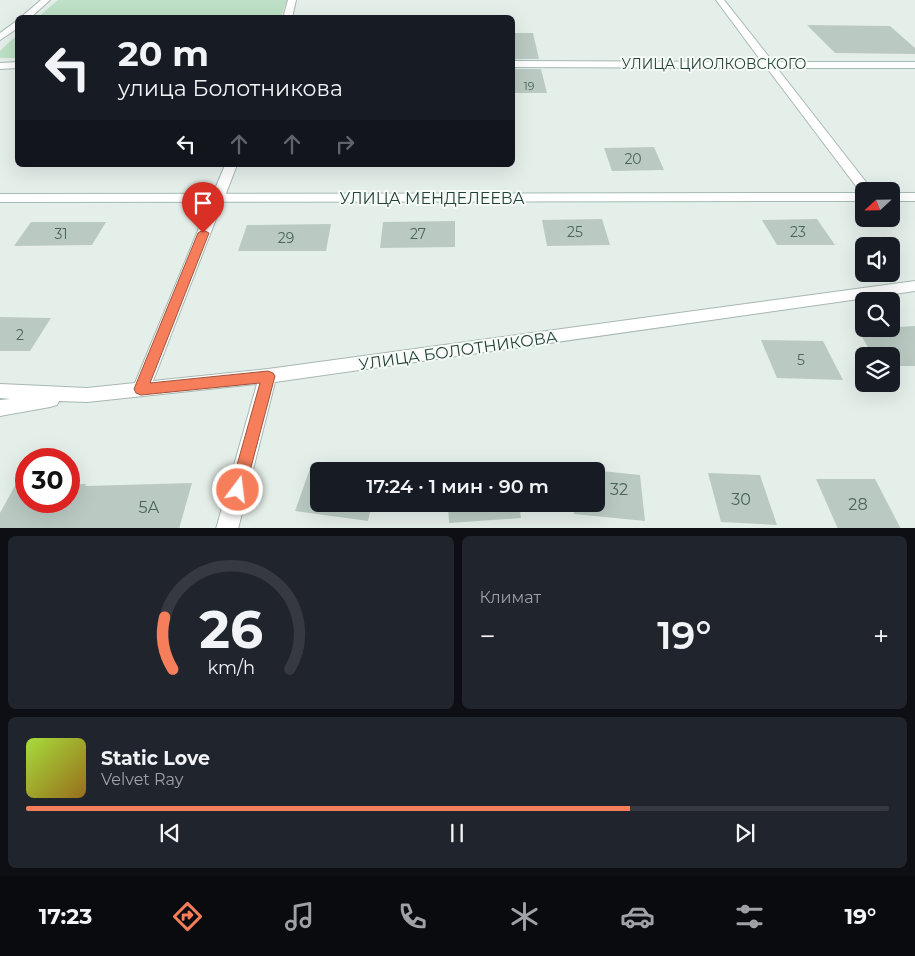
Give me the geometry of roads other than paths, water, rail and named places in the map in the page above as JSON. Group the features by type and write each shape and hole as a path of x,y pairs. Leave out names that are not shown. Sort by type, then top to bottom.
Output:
{"street":[{"path":"28,15 46,0"},
{"path":"288,15 292,0"},
{"path":"720,0 860,182"},
{"path":"0,37 15,25"},
{"name":"УЛИЦА ЦИОЛКОВСКОГО","path":"515,64 915,65"},
{"path":"0,66 15,66"},
{"path":"141,389 230,167"},
{"name":"УЛИЦА МЕНДЕЛЕЕВА","path":"0,198 855,197"},
{"path":"900,197 915,197"},
{"name":"УЛИЦА БОЛОТНИКОВА","path":"0,391 86,394 268,376 915,286"},
{"path":"227,528 268,376"},
{"path":"0,408 86,394"}]}
